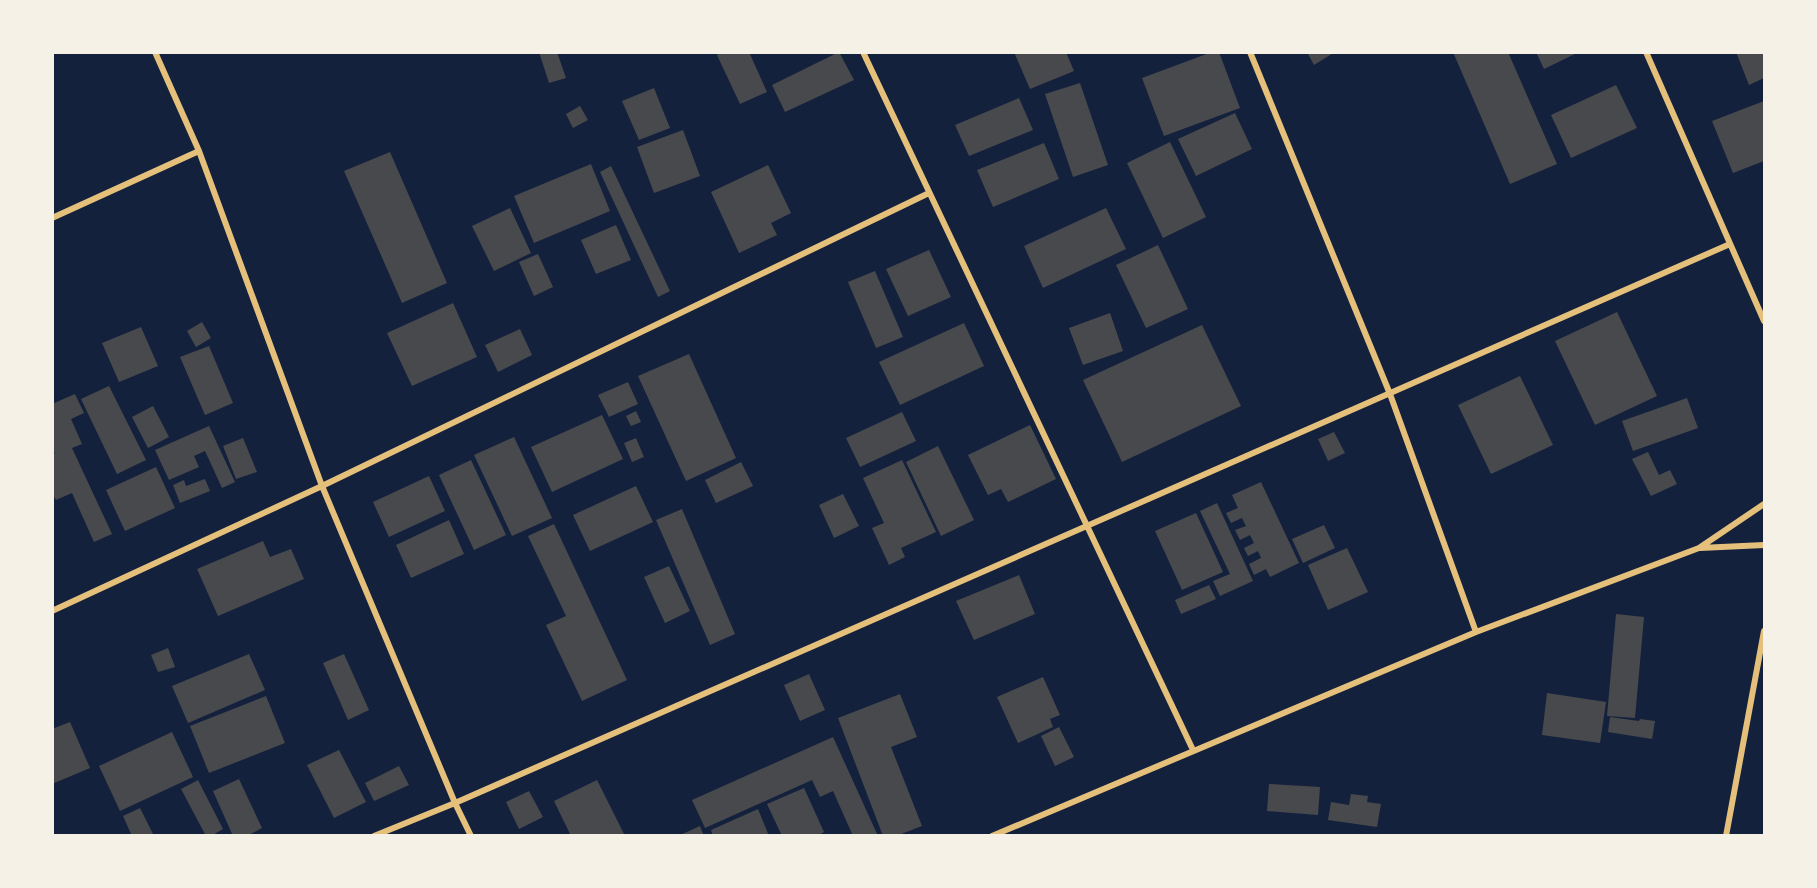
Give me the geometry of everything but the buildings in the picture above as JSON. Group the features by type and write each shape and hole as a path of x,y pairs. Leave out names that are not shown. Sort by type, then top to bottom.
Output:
{"street":[{"path":"155,52 199,151 322,486 471,836"},
{"path":"863,52 1193,750"},
{"path":"1250,52 1389,394 1476,632"},
{"path":"1646,52 1764,321"},
{"path":"52,218 199,151"},
{"path":"52,611 322,486 929,193"},
{"path":"374,836 1730,244"},
{"path":"992,836 1476,632 1699,548 1764,504"},
{"path":"1699,548 1764,545"},
{"path":"1726,836 1764,631"}]}
